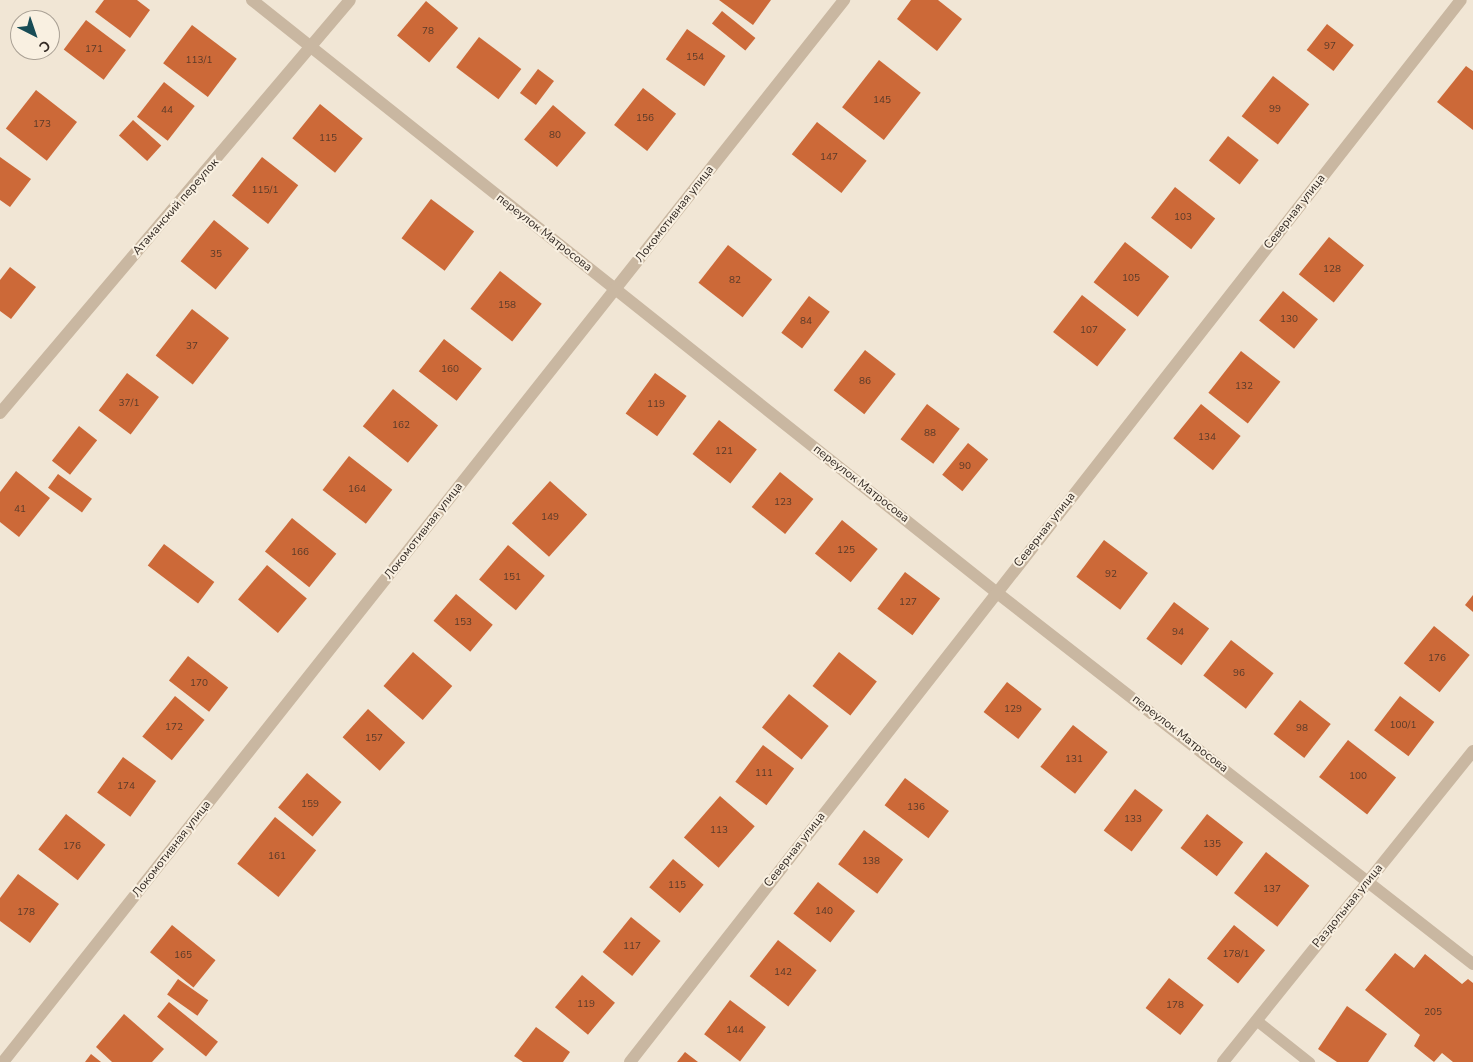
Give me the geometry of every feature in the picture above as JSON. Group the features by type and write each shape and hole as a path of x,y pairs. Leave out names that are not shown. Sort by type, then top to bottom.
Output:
{"street":[{"name":"переулок Матросова","path":"252,0 996,592 1368,880 1473,964"},
{"name":"Атаманский переулок","path":"0,413 312,49 350,0"},
{"name":"Локомотивная улица","path":"3,1062 844,0"},
{"name":"Северная улица","path":"630,1062 1461,0"},
{"name":"Раздольная улица","path":"1223,1062 1473,751"}],"lane":[{"path":"1256,1020 1310,1062"}],"building":[{"path":"104,0 137,0 150,10 130,38 95,12"},
{"path":"719,0 771,0 753,25"},
{"path":"911,0 938,0 962,19 937,51 897,19"},
{"path":"426,1 458,28 429,62 397,35"},
{"path":"722,11 755,38 745,50 712,23"},
{"path":"86,20 126,50 104,80 64,50"},
{"path":"1327,24 1354,45 1333,71 1307,50"},
{"path":"192,25 237,59 208,97 163,63"},
{"path":"687,29 726,56 704,86 666,59"},
{"path":"479,37 521,69 498,99 456,67"},
{"path":"879,60 921,93 884,140 842,107"},
{"path":"1466,66 1473,71 1473,130 1437,102"},
{"path":"538,69 554,81 536,105 520,93"},
{"path":"1273,76 1309,104 1278,145 1242,116"},
{"path":"164,82 195,106 168,141 137,117"},
{"path":"643,88 676,114 647,151 614,125"},
{"path":"36,90 77,122 47,161 6,129"},
{"path":"320,104 363,139 335,173 292,138"},
{"path":"553,105 586,133 557,167 524,139"},
{"path":"133,120 161,145 147,161 119,136"},
{"path":"817,122 867,161 841,193 792,154"},
{"path":"1228,136 1259,160 1240,184 1209,160"},
{"path":"0,157 31,179 10,207 0,200"},
{"path":"262,157 298,185 268,224 232,196"},
{"path":"1175,187 1215,218 1191,249 1151,218"},
{"path":"431,199 474,231 445,271 402,238"},
{"path":"214,220 249,248 216,290 181,261"},
{"path":"1329,237 1364,265 1334,303 1299,274"},
{"path":"1125,242 1169,276 1138,317 1094,282"},
{"path":"728,245 772,279 743,317 698,283"},
{"path":"10,267 36,287 11,319 0,311 0,280"},
{"path":"500,271 542,304 512,341 470,309"},
{"path":"1283,291 1318,319 1294,349 1259,321"},
{"path":"1082,295 1126,329 1097,367 1053,332"},
{"path":"809,296 830,312 802,348 781,333"},
{"path":"192,309 229,338 193,384 156,355"},
{"path":"444,339 482,369 457,401 419,371"},
{"path":"865,350 896,374 864,414 834,390"},
{"path":"1241,351 1280,382 1248,424 1208,393"},
{"path":"127,373 159,397 131,435 99,411"},
{"path":"655,373 687,396 657,436 626,413"},
{"path":"393,389 438,426 408,463 363,426"},
{"path":"927,404 960,429 933,464 901,439"},
{"path":"1201,404 1241,436 1213,470 1173,438"},
{"path":"719,420 757,450 730,483 693,454"},
{"path":"79,426 97,440 70,475 52,461"},
{"path":"968,443 988,459 962,491 942,475"},
{"path":"349,456 392,490 366,524 323,490"},
{"path":"16,471 50,498 19,537 0,522 0,492"},
{"path":"780,472 813,499 785,534 752,507"},
{"path":"58,474 92,499 82,512 48,488"},
{"path":"550,481 587,514 549,557 512,523"},
{"path":"292,518 336,554 309,587 265,551"},
{"path":"842,520 878,549 851,582 815,553"},
{"path":"1104,540 1148,573 1120,610 1076,577"},
{"path":"164,544 214,582 198,603 148,566"},
{"path":"508,545 545,576 516,610 479,579"},
{"path":"267,565 307,598 278,633 238,599"},
{"path":"905,572 940,598 912,635 877,609"},
{"path":"456,594 493,625 470,652 434,621"},
{"path":"1473,595 1473,612 1465,605"},
{"path":"1174,602 1209,628 1181,665 1146,639"},
{"path":"1434,626 1470,655 1440,692 1404,663"},
{"path":"1231,640 1274,673 1246,709 1203,675"},
{"path":"413,652 452,686 423,720 383,686"},
{"path":"839,652 877,682 850,715 813,686"},
{"path":"188,656 228,687 209,712 169,680"},
{"path":"1007,682 1042,709 1018,739 984,712"},
{"path":"789,694 829,726 802,760 762,727"},
{"path":"175,696 205,720 172,760 142,736"},
{"path":"1400,696 1434,722 1408,756 1374,730"},
{"path":"1300,700 1331,724 1304,758 1274,734"},
{"path":"368,709 405,742 380,771 343,737"},
{"path":"1073,725 1108,752 1075,794 1040,767"},
{"path":"1348,740 1396,778 1367,815 1319,777"},
{"path":"763,745 794,768 766,805 735,782"},
{"path":"123,757 156,781 130,817 97,793"},
{"path":"307,773 341,802 313,836 278,807"},
{"path":"905,778 949,811 928,838 885,805"},
{"path":"1135,789 1163,810 1132,852 1104,831"},
{"path":"720,796 755,826 719,868 684,838"},
{"path":"66,814 105,845 78,880 38,849"},
{"path":"1207,814 1243,842 1217,876 1181,848"},
{"path":"275,817 316,850 278,897 237,864"},
{"path":"864,830 903,859 877,894 838,864"},
{"path":"1266,852 1309,886 1277,927 1234,893"},
{"path":"673,859 704,885 680,913 649,887"},
{"path":"18,874 59,904 30,943 0,921 0,898"},
{"path":"818,882 855,911 830,942 793,914"},
{"path":"631,917 661,941 632,976 603,952"},
{"path":"172,925 216,960 193,987 150,952"},
{"path":"1234,925 1265,950 1238,984 1207,958"},
{"path":"778,940 817,970 788,1006 750,976"},
{"path":"1395,953 1414,968 1425,954 1462,984 1468,979 1473,983 1473,1062 1453,1062 1442,1053 1434,1062 1414,1046 1420,1035 1365,990"},
{"path":"582,975 615,1003 588,1035 555,1007"},
{"path":"1169,978 1204,1005 1180,1035 1146,1008"},
{"path":"178,979 208,1000 197,1016 167,995"},
{"path":"730,1000 766,1027 740,1061 704,1034"},
{"path":"169,1002 218,1042 206,1056 157,1017"},
{"path":"1347,1006 1387,1034 1368,1062 1337,1062 1318,1049"},
{"path":"124,1014 164,1049 152,1062 112,1062 96,1047"},
{"path":"536,1027 570,1052 563,1062 523,1062 514,1056"},
{"path":"685,1052 698,1062 677,1062"},
{"path":"91,1054 101,1062 85,1062"}]}
